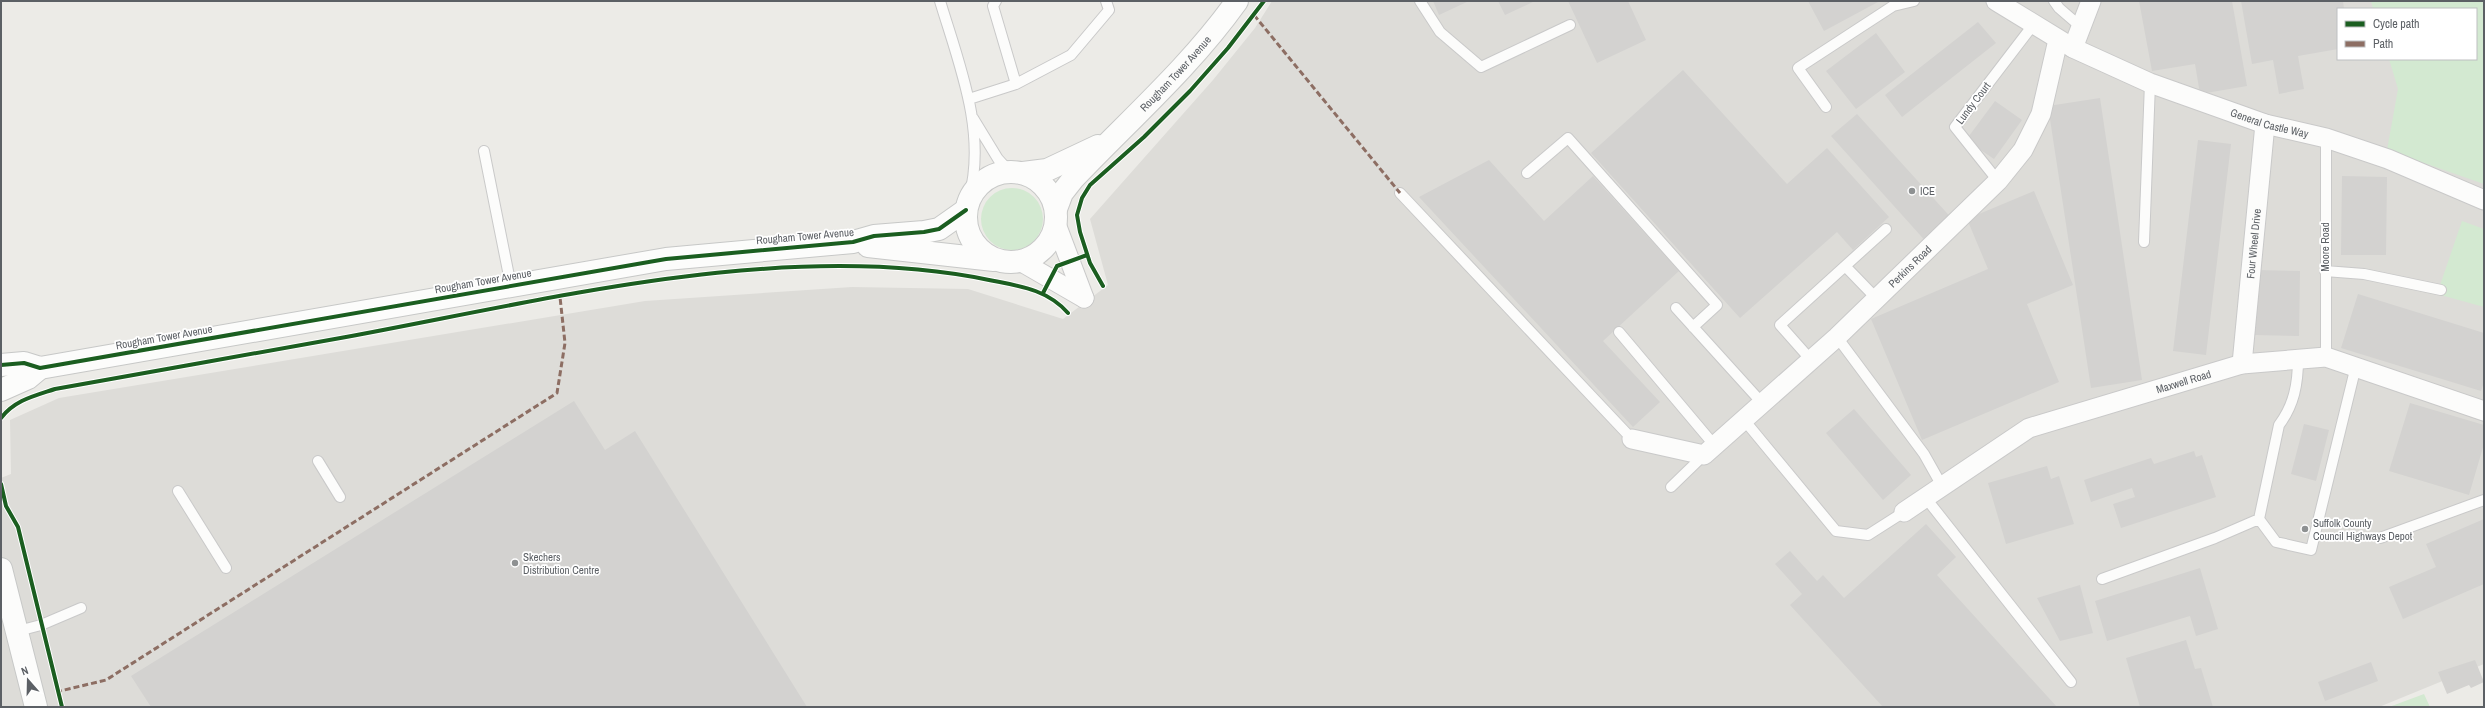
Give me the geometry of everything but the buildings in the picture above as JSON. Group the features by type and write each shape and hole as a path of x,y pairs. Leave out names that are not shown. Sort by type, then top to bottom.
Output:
{"street":[{"name":"Rougham Tower Avenue","path":"1056,217 1062,193 1073,179 1097,157 1108,141 1172,80 1222,22 1237,1"},
{"name":"General Castle Way","path":"1996,1 2066,44 2150,83 2265,124 2326,138 2388,159 2484,200"},
{"name":"Perkins Road","path":"1710,451 1837,337 1998,181 2023,150 2041,114 2066,44 2081,27 2091,1"},
{"name":"Four Wheel Drive","path":"2242,364 2265,124"},
{"name":"Rougham Tower Avenue","path":"1016,172 1047,170 1108,141"},
{"path":"1020,261 1084,298 1056,217 1052,197 1045,186 1035,178 1016,172 997,174 986,179 976,188 968,204 966,224 970,236 977,247 987,256 999,261 1020,261 1033,257 1044,248 1052,237 1056,217"},
{"name":"Rougham Tower Avenue","path":"1,365 24,363 40,368 666,259 853,242 874,236 924,232 939,229 968,204"},
{"name":"Rougham Tower Avenue","path":"853,242 876,248 999,261"},
{"name":"Maxwell Road","path":"1904,512 2028,428 2242,364 2326,357 2484,411"},
{"name":"Rougham Tower Avenue","path":"1,390 28,378 40,368"},
{"path":"1632,439 1710,451"},
{"path":"1,569 18,631 36,707"}],"lane":[{"path":"940,1 969,99 973,118 974,174 968,204"},
{"path":"996,1 993,6 1016,84"},
{"path":"969,99 1016,84 1070,55 1109,10 1106,1"},
{"path":"1420,1 1440,32 1481,68 1570,25"},
{"path":"1826,107 1798,68 1893,6 1914,1"},
{"path":"2054,1 2058,8 2081,27"},
{"name":"Lundy Court","path":"1998,181 1955,127 2033,25"},
{"path":"2144,242 2150,83"},
{"path":"973,118 998,159 1016,172"},
{"path":"1527,173 1568,138 1717,305 1693,327"},
{"name":"Moore Road","path":"2326,138 2326,357"},
{"path":"484,151 511,286"},
{"path":"1400,193 1632,439"},
{"path":"1811,360 1780,325 1886,229"},
{"path":"1845,266 1876,298"},
{"path":"2326,271 2364,274 2441,290"},
{"path":"1676,308 1763,404"},
{"path":"1619,332 1710,451"},
{"path":"1837,337 1924,454 1942,486"},
{"path":"2298,359 2298,383 2288,413 2278,425 2260,519 2276,542 2311,550 2356,366"},
{"path":"1744,421 1836,531 1868,534 1904,512"},
{"name":"Perkins Road","path":"1671,487 1710,451"},
{"path":"318,461 340,497"},
{"path":"178,491 226,568"},
{"path":"1925,497 2071,682"},
{"path":"2380,538 2484,500"},
{"path":"2102,578 2215,538 2260,519"},
{"path":"18,631 41,625 81,608"}],"shaded area":[{"path":"1272,1 2484,1 2484,664 2379,707 1,707 1,478 11,474 10,420 59,398 645,301 852,287 968,289 1063,319 1108,285 1090,219 1213,80 1255,28"}],"green space":[{"path":"2371,1 2484,1 2484,184 2387,150 2398,89 2389,60 2477,60 2477,8 2373,8"},
{"path":"1012,188 1029,193 1034,197 1038,202 1043,219 1038,236 1034,241 1029,245 1012,250 995,245 990,241 986,236 981,219 986,202 990,197 995,193"},
{"path":"2462,221 2484,229 2484,307 2437,294"},
{"path":"2424,694 2430,707 2389,707"}],"marked path":[{"path":"1254,15 1400,193"},
{"path":"56,692 106,680 557,393 565,343 560,297"}],"cycle path":[{"path":"1103,286 1090,263 1080,232 1077,215 1082,198 1090,185 1144,137 1190,91 1228,48 1264,1"},
{"path":"1,365 24,363 40,368 666,259 853,242 874,236 924,232 939,229 966,210"},
{"path":"1043,293 1057,266 1087,255"},
{"path":"1,418 12,407 25,399 55,389 346,337 584,292 667,279 749,270 831,266 911,269 989,280 1022,287 1051,299 1068,313"},
{"path":"1,484 6,506 18,527 62,707"}],"place":[{"name":"ICE","path":"1912,191"},
{"name":"Suffolk County Council Highways Depot","path":"2305,529"},
{"name":"Skechers Distribution Centre","path":"515,563"}]}
